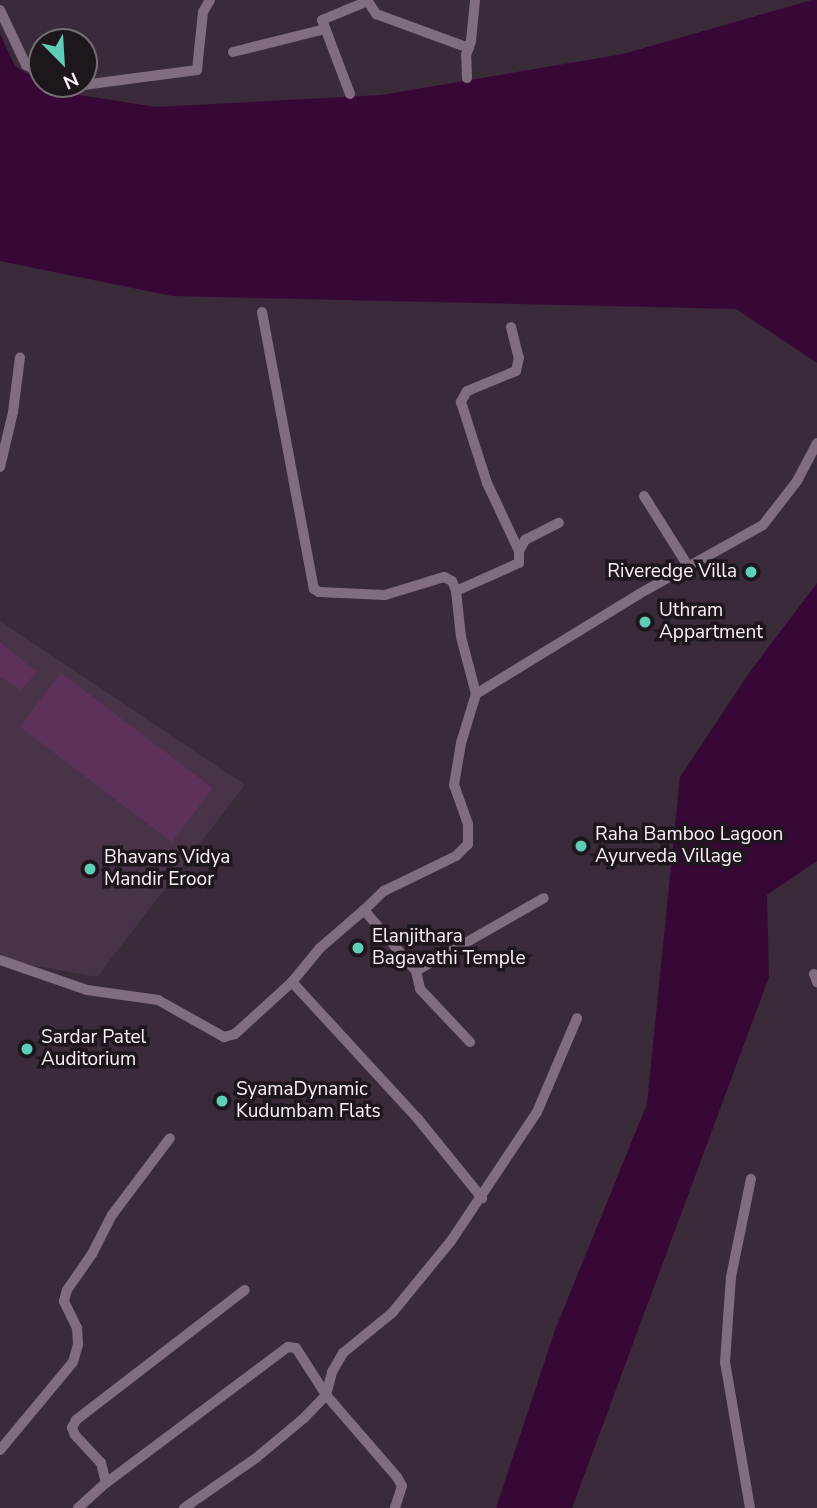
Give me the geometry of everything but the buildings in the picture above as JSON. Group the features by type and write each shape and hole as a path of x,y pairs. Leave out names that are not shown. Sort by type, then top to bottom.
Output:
{"street":[{"path":"98,83 197,70 203,12 211,0"},
{"path":"350,94 322,20 367,0 376,14 469,48"},
{"path":"467,78 465,67 475,0"},
{"path":"0,10 28,66"},
{"path":"233,52 325,29"},
{"path":"0,960 88,990 158,1000 224,1037 235,1034 292,982 320,948 384,891 456,856 468,844 468,824 454,786 461,743 477,694 465,661 456,591 452,581 444,577 386,595 319,592 314,589 262,312"},
{"path":"456,591 519,563 519,551 487,483 461,402 467,391 516,371 519,358 511,327"},
{"path":"0,467 13,412 20,357"},
{"path":"477,694 688,566 764,525 797,481 817,443"},
{"path":"645,496 688,566"},
{"path":"519,551 525,541 559,523"},
{"path":"416,971 544,898"},
{"path":"364,910 416,971 420,989 470,1042"},
{"path":"292,982 337,1035 418,1119 482,1198"},
{"path":"184,1508 256,1458 326,1395 332,1372 343,1353 392,1313 482,1198 537,1112 577,1018"},
{"path":"0,1450 73,1362 78,1345 77,1328 64,1301 66,1290 92,1254 112,1215 170,1139"},
{"path":"750,1508 725,1362 730,1277 751,1179"},
{"path":"106,1483 101,1462 75,1435 72,1428 76,1420 244,1290"},
{"path":"78,1508 106,1483 279,1350 288,1347 296,1348 326,1395 397,1477 402,1486 395,1508"}],"shaded area":[{"path":"817,0 817,363 736,309 172,296 0,261 0,34 15,66 28,74 28,98 98,98 156,107 381,95 623,54"},
{"path":"817,583 817,861 767,895 769,977 572,1508 496,1508 555,1330 647,1104 680,777 749,673"},
{"name":"Bhavans Vidya Mandir Eroor","path":"0,621 245,785 97,977 14,962 0,953"},
{"path":"0,642 37,672 21,690 0,677"},
{"path":"61,673 213,788 172,842 20,727"}],"place":[{"name":"Riveredge Villa","path":"751,572"},
{"name":"Uthram Appartment","path":"645,622"},
{"name":"Raha Bamboo Lagoon Ayurveda Village","path":"581,846"},
{"name":"Bhavans Vidya Mandir Eroor","path":"90,869"},
{"name":"Elanjithara Bagavathi Temple","path":"358,948"},
{"name":"Sardar Patel Auditorium","path":"27,1049"},
{"name":"SyamaDynamic Kudumbam Flats","path":"222,1101"}]}
